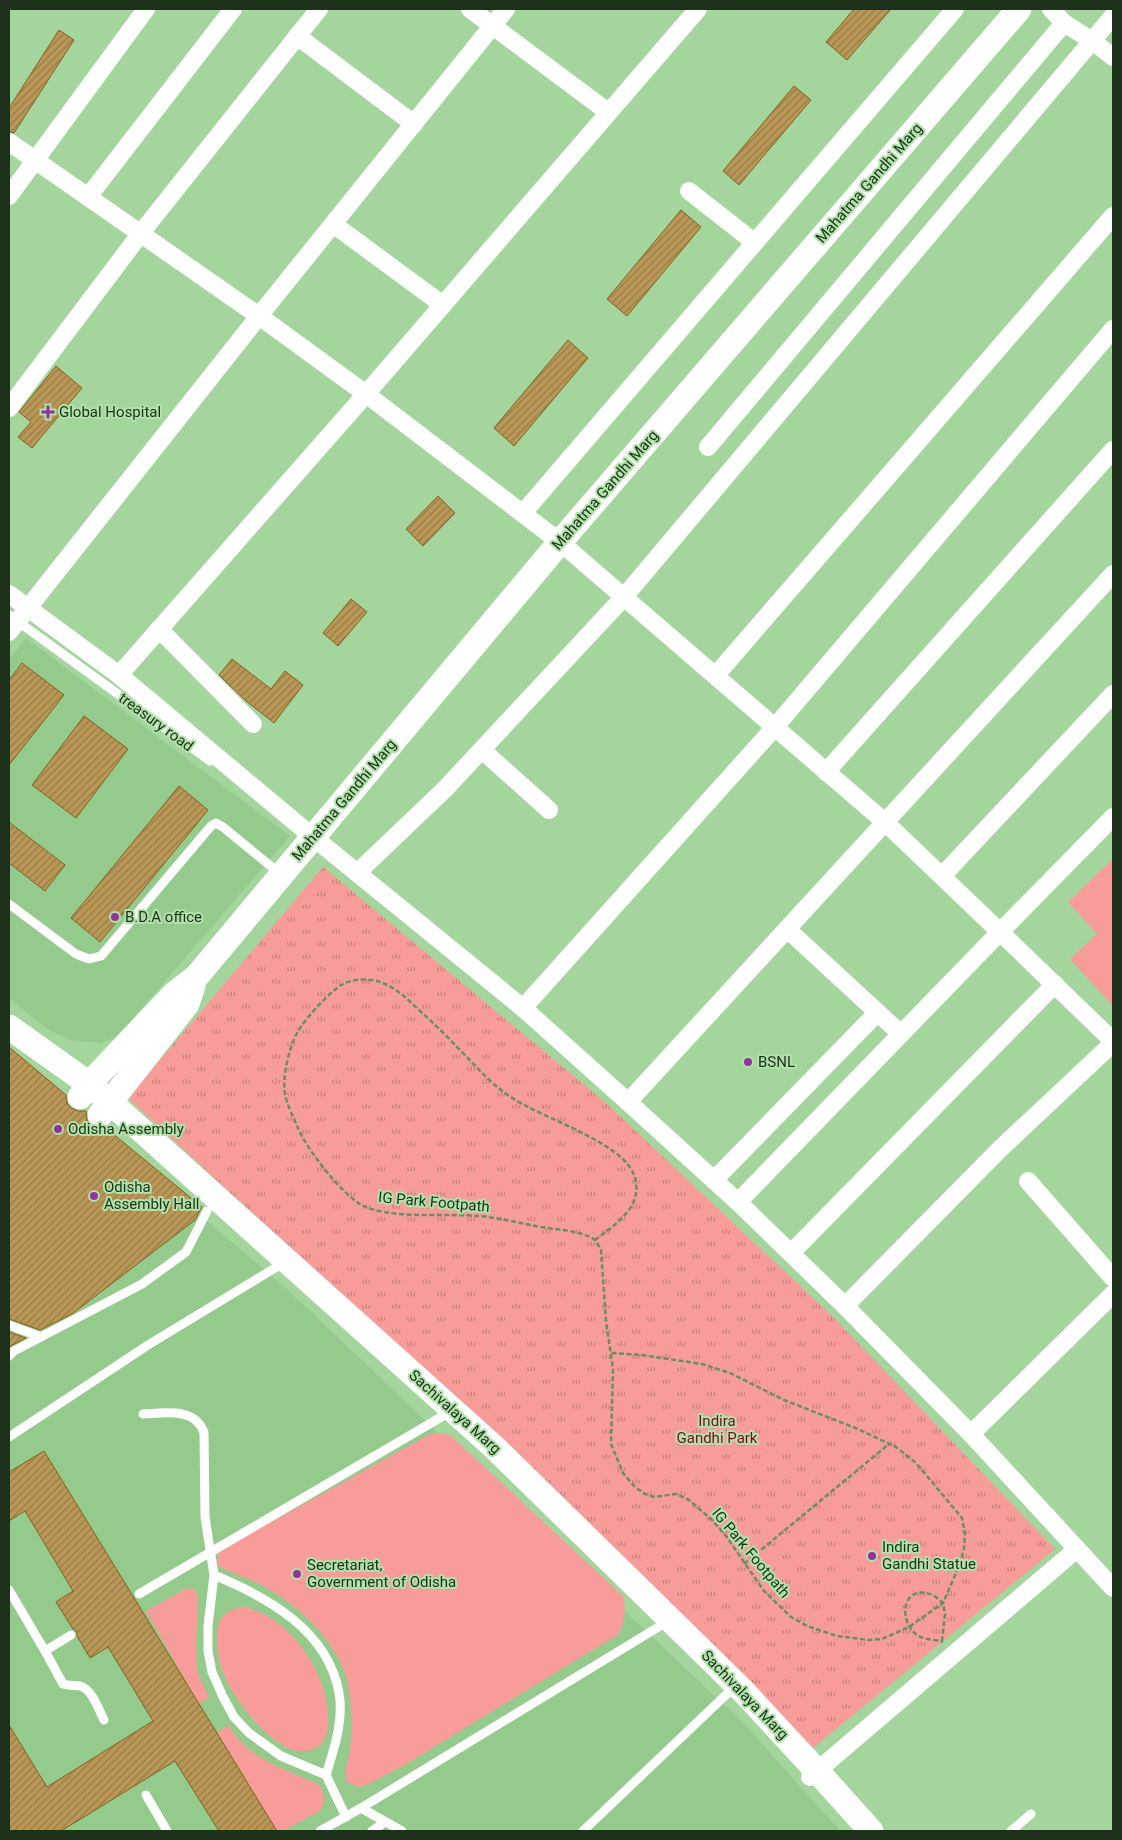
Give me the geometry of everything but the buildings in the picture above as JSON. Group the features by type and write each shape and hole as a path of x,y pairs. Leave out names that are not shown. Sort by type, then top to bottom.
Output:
{"street":[{"path":"9,196 146,9"},
{"path":"88,197 233,9"},
{"path":"9,408 141,233 319,9"},
{"path":"470,9 608,112"},
{"path":"11,623 27,607 506,9"},
{"path":"119,675 366,394 698,9"},
{"path":"523,513 955,9"},
{"name":"Mahatma Gandhi Marg","path":"84,1091 174,994 196,976 281,875 308,833 1019,9"},
{"path":"1051,9 1064,23 1113,57"},
{"path":"357,873 482,750 624,597 1113,16"},
{"path":"708,447 1064,23"},
{"path":"297,36 414,124"},
{"path":"9,142 259,316 366,394 560,542 886,823 1113,1042 1000,1149 845,1306"},
{"path":"689,191 754,242"},
{"path":"716,675 1113,216"},
{"path":"333,224 443,305"},
{"path":"523,1008 775,726 1113,329"},
{"path":"826,772 1113,450"},
{"path":"628,1102 1113,574"},
{"path":"9,594 119,675 308,833 523,1008 628,1102 738,1202 845,1306 971,1434 1113,1588"},
{"path":"159,629 253,724"},
{"path":"942,876 1113,694"},
{"path":"482,750 549,810"},
{"path":"738,1202 1113,817"},
{"path":"787,929 901,1034"},
{"name":"Mahatma Gandhi Marg","path":"105,1108 187,1004 196,976"},
{"path":"791,1253 1055,984"},
{"path":"714,1180 878,1012"},
{"name":"Sachivalaya Marg","path":"9,1027 105,1108 496,1448 742,1691 814,1774 855,1831"},
{"name":"Sachivalaya Marg","path":"9,1043 84,1091"},
{"name":"Sachivalaya Marg","path":"105,1108 207,1211 280,1264 665,1622 730,1692 871,1831"},
{"path":"1028,1181 1113,1278"},
{"path":"971,1434 1113,1294"},
{"path":"814,1774 1077,1549"}],"lane":[{"name":"treasury road","path":"11,623 308,833"},
{"path":"9,904 76,954 89,960 101,956 211,826 216,823 224,827 281,875"},
{"path":"9,1356 14,1351 142,1284 186,1252 207,1211"},
{"path":"9,1437 148,1345 280,1264"},
{"path":"9,1325 41,1337"},
{"path":"143,1414 172,1412 184,1414 201,1424 204,1432 205,1517 214,1575 208,1626 208,1651 212,1672 223,1697 234,1717 250,1733 281,1756 326,1775"},
{"path":"139,1594 443,1416"},
{"path":"214,1575 244,1587 272,1603 302,1628 322,1650 333,1672 339,1694 337,1736 326,1775 346,1817"},
{"path":"9,1590 64,1684 81,1686 87,1690 104,1720"},
{"path":"320,1831 361,1808 665,1622"},
{"path":"45,1650 71,1635"},
{"path":"583,1831 730,1692"},
{"path":"146,1796 167,1831"},
{"path":"361,1808 402,1831"},
{"path":"1011,1831 1031,1814"},
{"path":"372,1831 385,1822"}],"path":[{"name":"IG Park Footpath","path":"595,1240 618,1222 632,1207 637,1186 634,1174 628,1164 617,1153 515,1100 487,1079 399,991 379,981 355,980 342,984 326,998 298,1031 290,1048 286,1068 285,1093 300,1132 341,1190 361,1205 379,1212 479,1216 579,1232 595,1240 601,1250 606,1321 613,1369 610,1423 611,1444 623,1473 635,1487 645,1494 654,1497 676,1494 689,1500 712,1520 726,1536 764,1592 790,1617 807,1626 837,1636 869,1640 882,1639 909,1627 943,1603"},
{"path":"611,1353 666,1358 712,1367 730,1373 784,1400 858,1429 896,1447 916,1463 962,1518 965,1534 964,1548 960,1564 943,1603 945,1614 942,1642 918,1636 909,1627 905,1618 904,1608 907,1601 915,1595 931,1594 943,1603"},
{"path":"744,1564 889,1444"}],"shaded area":[{"name":"B.D.A office","path":"26,638 290,836 118,1036 101,1043 73,1041 47,1029 9,998 9,659"},
{"name":"Secretariat, Government of Odisha","path":"9,1058 68,1102 288,1290 738,1717 840,1831 9,1831"}],"green space":[{"path":"1113,859 1113,1006 1070,959 1097,934 1068,902"},
{"name":"Indira Gandhi Park","path":"323,867 606,1103 833,1317 1055,1549 813,1748 466,1411 128,1098"},
{"path":"441,1433 450,1435 623,1596 624,1620 619,1634 403,1766 367,1785 358,1787 347,1782 346,1778 352,1720 349,1689 346,1676 333,1649 314,1625 278,1595 260,1584 220,1567 217,1563 218,1554 221,1550 430,1434"},
{"path":"187,1588 197,1592 197,1662 199,1675 209,1697 199,1704 146,1611"},
{"path":"241,1607 258,1611 274,1620 289,1632 313,1664 321,1682 328,1718 326,1737 319,1746 306,1751 293,1750 279,1743 252,1718 232,1691 219,1660 217,1630 224,1615"},
{"path":"228,1725 247,1748 258,1756 319,1785 323,1791 324,1798 320,1811 283,1831 277,1831 217,1733"}],"place":[{"name":"Global Hospital","path":"48,412"},
{"name":"B.D.A office","path":"115,917"},
{"name":"BSNL","path":"748,1062"},
{"name":"Odisha Assembly","path":"58,1129"},
{"name":"Odisha Assembly Hall","path":"94,1196"},
{"name":"Indira Gandhi Statue","path":"872,1556"},
{"name":"Secretariat, Government of Odisha","path":"297,1574"}]}
